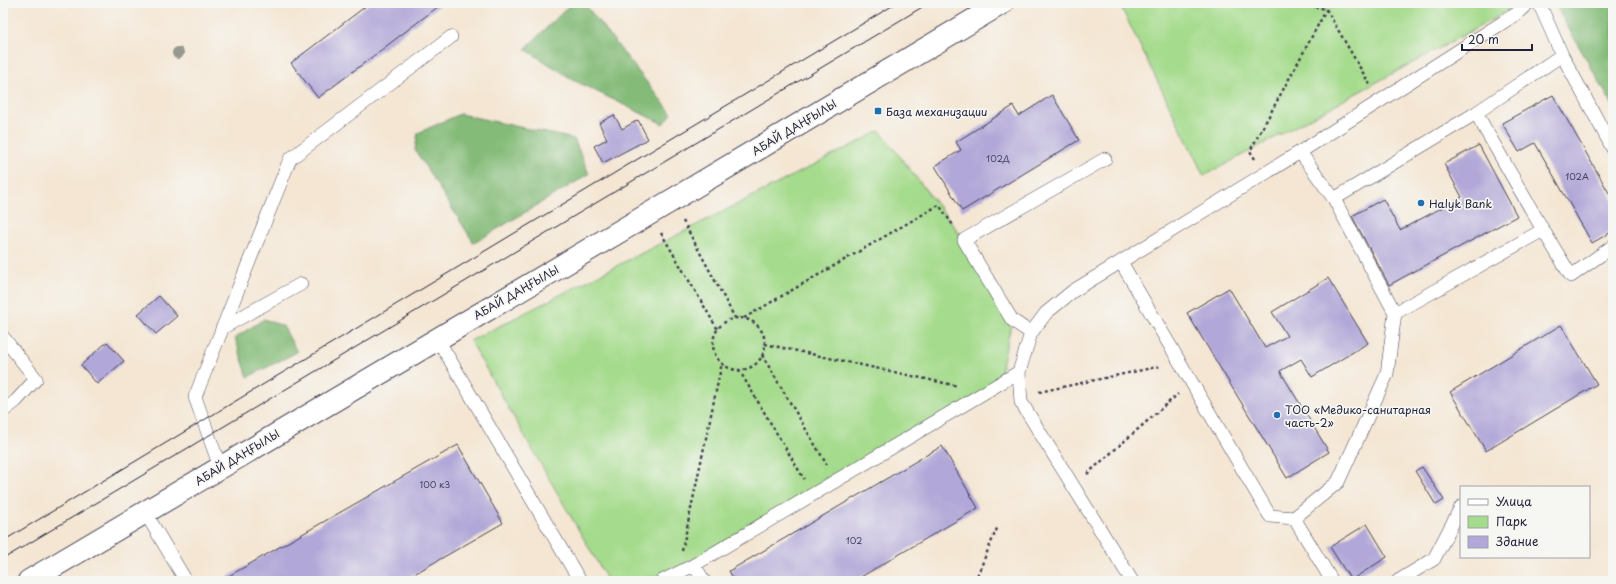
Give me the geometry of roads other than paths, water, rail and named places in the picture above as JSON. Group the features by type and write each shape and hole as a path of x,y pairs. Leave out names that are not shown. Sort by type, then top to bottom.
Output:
{"main road":[{"name":"АБАЙ ДАҢҒЫЛЫ","path":"29,581 1002,3"}],"lane":[{"path":"1132,581 1021,402 1019,372 1031,333 1046,313 1073,291 1300,152 1516,14 1528,3"},
{"path":"1539,3 1562,55 1613,149"},
{"path":"220,468 195,397 290,159 451,36"},
{"path":"1334,199 1476,112 1562,55"},
{"path":"1476,112 1542,230 1571,276 1613,246"},
{"path":"1120,262 1270,516 1294,518 1338,482 1387,374 1395,313 1334,199 1300,152"},
{"path":"1031,333 1012,320 964,240 1105,159"},
{"path":"1395,313 1542,230"},
{"path":"222,328 301,284"},
{"path":"3,337 36,379 16,401 3,411"},
{"path":"438,338 580,581"},
{"path":"662,581 694,565 1019,372"},
{"path":"1398,581 1434,559 1460,509"},
{"path":"145,512 186,581"},
{"path":"1294,518 1332,581"},
{"path":"694,565 704,581"}],"tram line":[{"path":"3,541 897,3"},
{"path":"3,559 929,3"}],"place":[{"name":"База механизации","path":"878,111"},
{"name":"Halyk Bank","path":"1421,203"},
{"name":"ТОО «Медико-санитарная часть-2»","path":"1277,415"}]}
